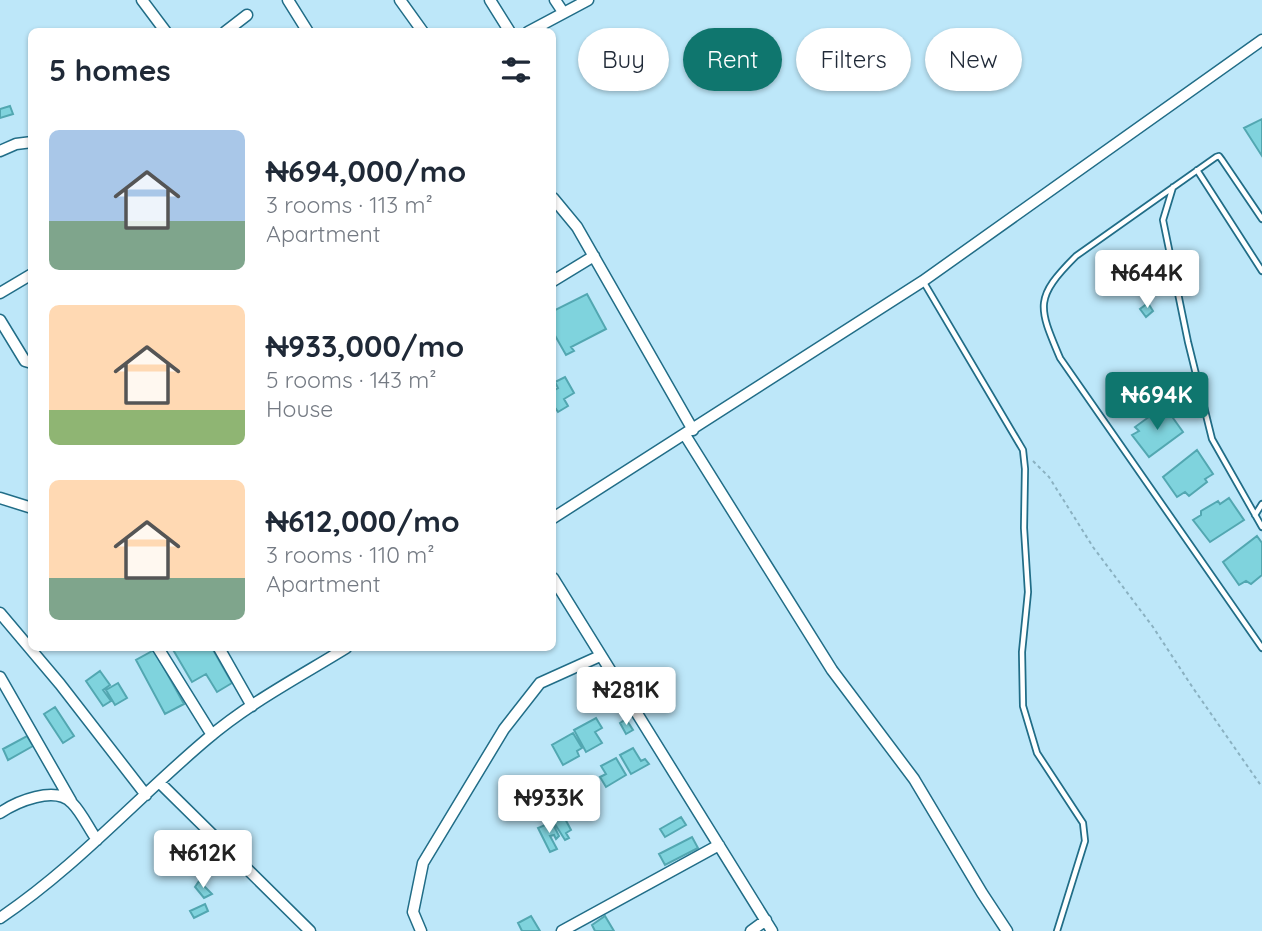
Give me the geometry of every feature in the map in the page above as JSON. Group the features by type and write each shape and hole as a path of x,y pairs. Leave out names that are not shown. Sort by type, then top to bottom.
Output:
{"street":[{"path":"142,0 163,28"},
{"path":"288,0 306,28"},
{"path":"400,0 420,28"},
{"path":"490,0 508,28"},
{"path":"555,0 563,12"},
{"path":"535,28 588,0"},
{"path":"230,28 247,15"},
{"path":"556,516 923,281 1262,40"},
{"path":"0,151 28,142"},
{"path":"556,202 577,227 689,433 832,670 914,779 1007,931"},
{"path":"556,279 594,256"},
{"path":"0,293 28,276"},
{"path":"0,320 28,362"},
{"path":"0,498 28,507"},
{"path":"556,583 772,931"},
{"path":"0,613 28,646"},
{"path":"32,651 146,796"},
{"path":"160,651 212,735"},
{"path":"221,651 252,706"},
{"path":"0,918 27,900 97,841 212,735 252,706 341,651"},
{"path":"421,931 413,912 423,863 504,729 540,683 600,656"},
{"path":"0,677 97,841"},
{"path":"160,783 310,931"},
{"path":"1,811 18,802 42,796 60,796 71,801"},
{"path":"562,931 719,845"},
{"path":"751,931 766,920"}],"lane":[{"path":"1262,219 1219,156 1216,157 1076,256 1058,274 1044,294 1042,310 1060,358 1262,648"},
{"path":"1197,170 1262,271"},
{"path":"1173,187 1163,220 1212,439 1262,527"},
{"path":"923,281 1023,450 1026,469 1024,528 1028,592 1022,652 1023,706 1037,753 1083,823 1085,841 1057,931"},
{"path":"1254,515 1262,504"}],"path":[{"path":"1023,450 1049,477 1093,547 1153,627 1262,787"}],"building":[{"path":"10,106 13,114 0,118 0,109"},
{"path":"1262,119 1262,156 1244,128"},
{"path":"587,294 606,329 571,347 574,351 566,355 556,337 556,310"},
{"path":"1148,303 1153,311 1146,317 1140,309"},
{"path":"565,377 574,393 564,399 568,406 558,412 556,409 556,382"},
{"path":"1157,411 1159,417 1168,411 1183,432 1149,457 1132,435 1139,431 1135,427"},
{"path":"1197,450 1213,474 1189,496 1185,492 1177,497 1163,477"},
{"path":"1229,498 1244,520 1210,542 1193,520 1201,515 1201,511"},
{"path":"1257,536 1262,543 1262,575 1251,584 1246,581 1239,585 1223,562"},
{"path":"155,651 184,704 165,714 136,660"},
{"path":"174,651 214,651 232,683 217,692 206,674 192,682"},
{"path":"100,671 110,685 103,690 111,701 103,706 86,681"},
{"path":"118,683 127,698 115,705 106,690"},
{"path":"55,707 74,736 63,743 44,714"},
{"path":"596,718 602,728 595,732 602,743 586,752 574,730"},
{"path":"626,719 633,730 626,734 620,723"},
{"path":"573,733 582,748 577,751 579,756 563,765 552,745"},
{"path":"27,736 33,746 8,760 3,749"},
{"path":"633,748 641,761 645,759 649,764 631,774 620,755"},
{"path":"616,758 626,775 606,787 600,777 606,774 601,766"},
{"path":"571,779 583,800 572,806 560,785"},
{"path":"560,785 572,806 560,812 549,791"},
{"path":"563,815 571,830 566,833 569,838 565,840 553,821"},
{"path":"681,817 686,825 665,837 660,829"},
{"path":"552,822 559,836 556,839 554,835 550,836 557,849 550,852 538,828"},
{"path":"692,837 698,848 665,865 659,854"},
{"path":"199,881 212,894 204,898 195,887"},
{"path":"205,904 208,911 194,918 190,911"},
{"path":"531,916 540,931 522,931 518,923"},
{"path":"605,916 614,931 595,931 592,925"}]}
